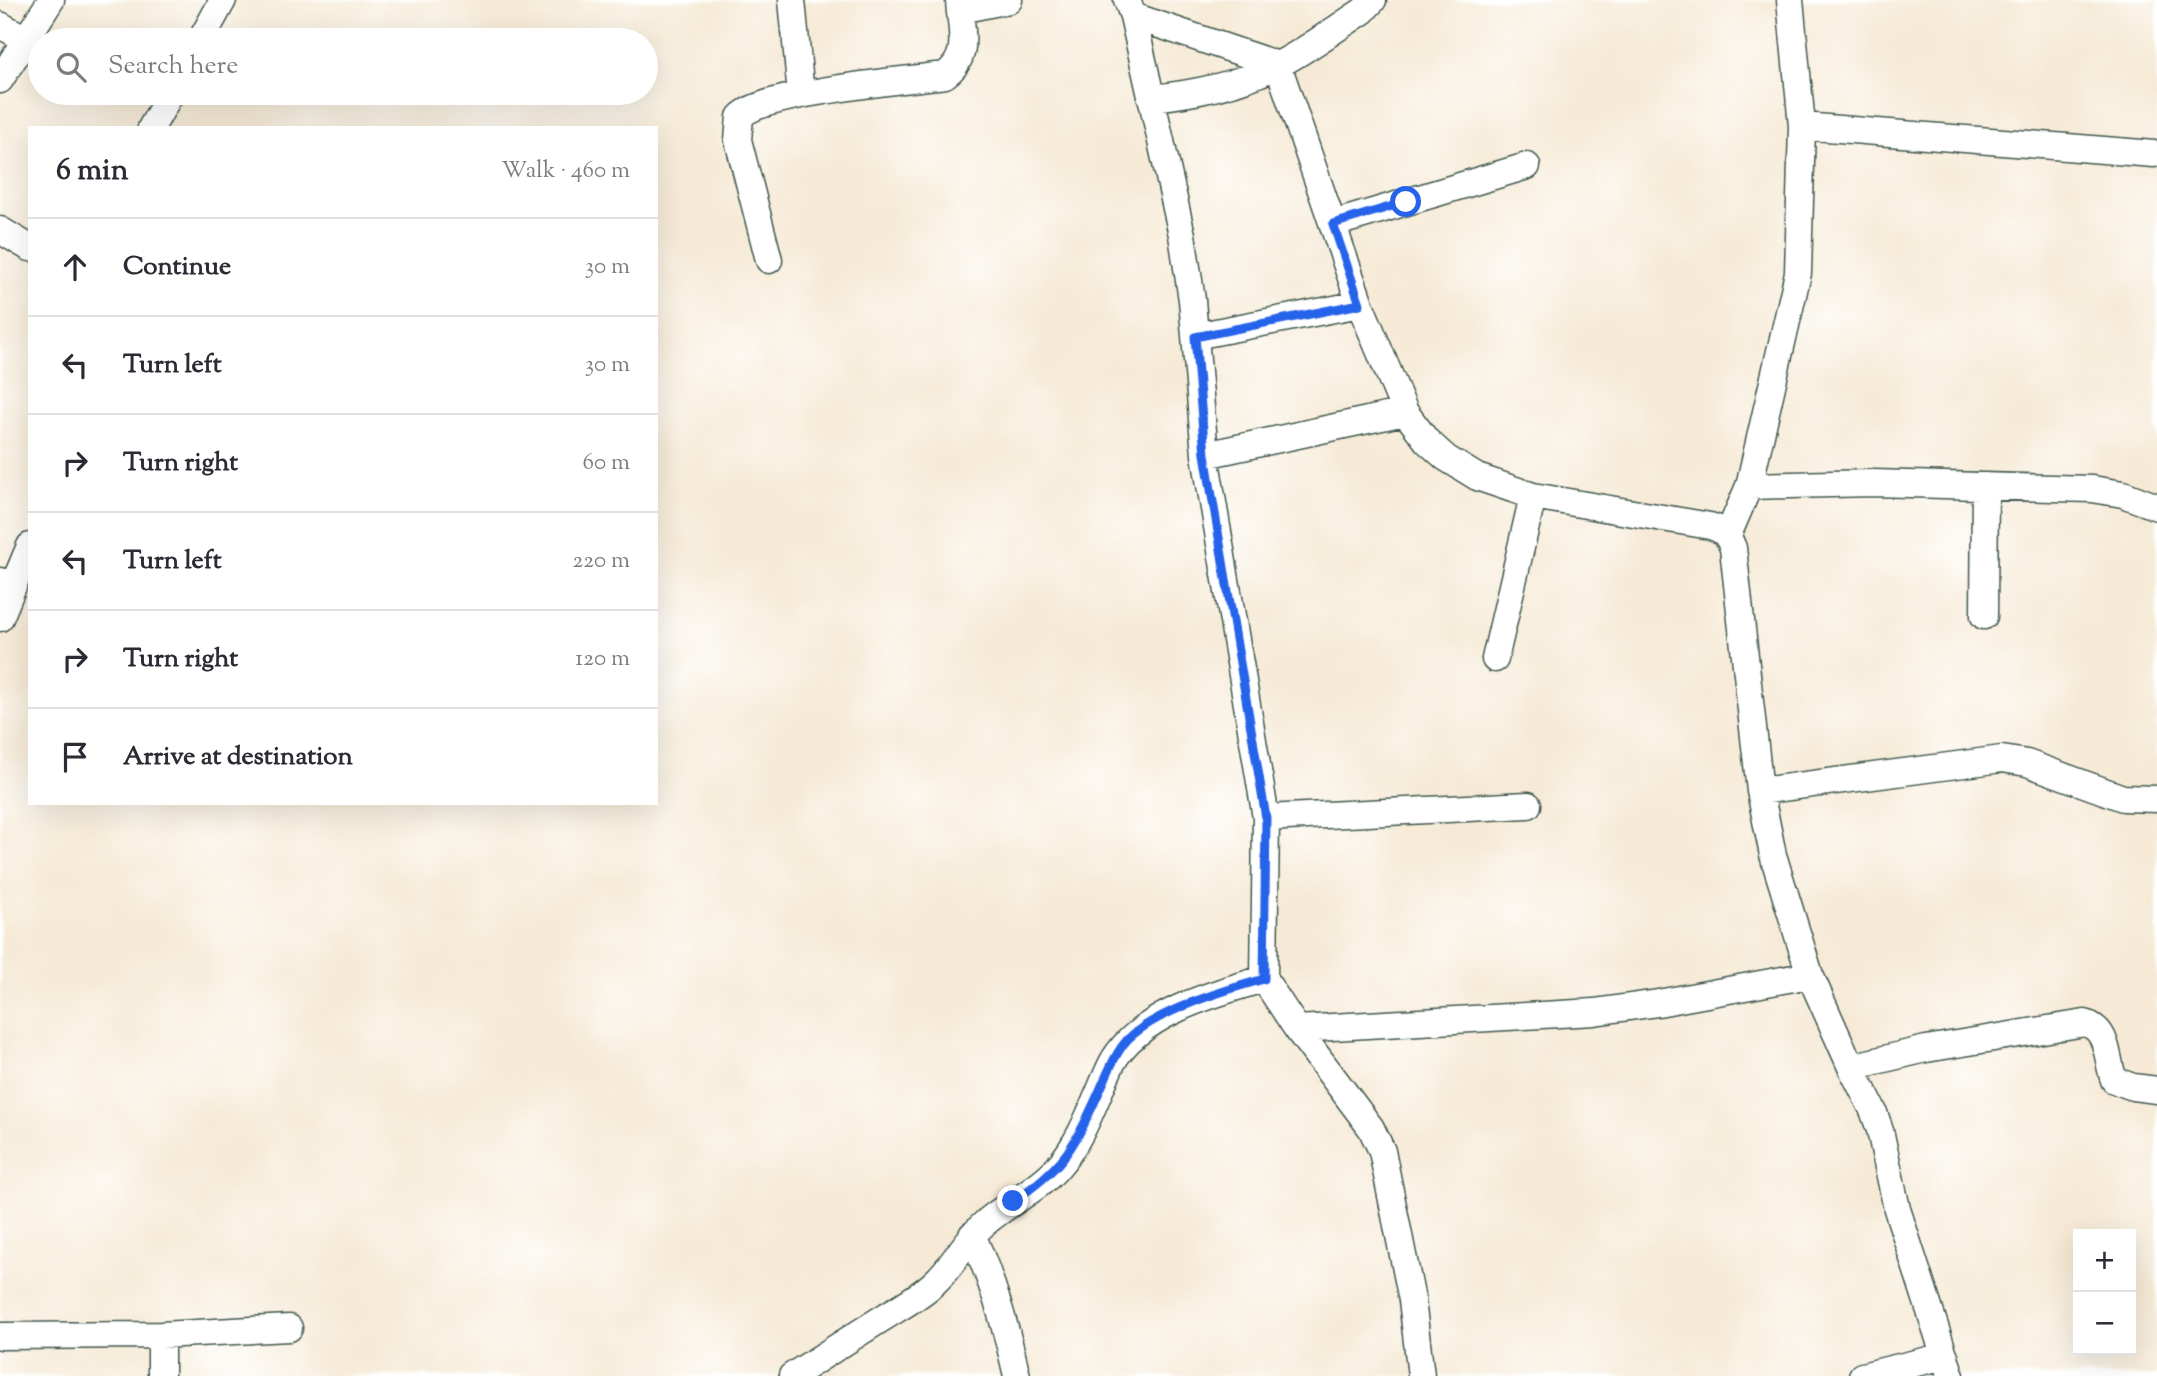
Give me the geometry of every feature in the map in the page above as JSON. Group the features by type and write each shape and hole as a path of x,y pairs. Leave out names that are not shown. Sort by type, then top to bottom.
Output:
{"street":[{"path":"33,28 51,0"},
{"path":"208,28 223,0"},
{"path":"792,0 801,95"},
{"path":"769,260 738,140 740,117 751,108 764,103 801,95 945,75 956,67 962,52 960,5 1009,0"},
{"path":"1151,98 1214,89 1278,65 1363,11 1373,0"},
{"path":"1728,535 1749,486 1798,273 1802,126 1790,0"},
{"path":"1130,8 1278,65 1360,304 1405,412 1427,441 1446,458 1477,477 1533,496 1710,526 1721,529 1728,535 1733,548 1760,791 1773,855 1811,975 1880,1130 1897,1209 1948,1366 1862,1376"},
{"path":"1130,8 1182,235 1192,300 1205,454 1266,818 1264,979 1297,1029 1371,1128 1382,1151 1412,1300 1421,1376"},
{"path":"0,25 26,39"},
{"path":"0,80 28,36"},
{"path":"152,126 164,105"},
{"path":"1802,126 2154,154"},
{"path":"1333,224 1527,166"},
{"path":"0,230 28,247"},
{"path":"1195,337 1360,304"},
{"path":"1205,454 1405,412"},
{"path":"1749,486 1873,482 2092,489 2123,494 2157,507"},
{"path":"1984,486 1984,616"},
{"path":"1495,659 1533,496"},
{"path":"0,618 7,583 28,549"},
{"path":"1760,791 2002,759 2027,763 2123,798 2157,799"},
{"path":"1266,818 1528,805"},
{"path":"1297,1029 1594,1012 1811,975"},
{"path":"792,1376 934,1283 972,1235 1058,1167 1081,1133 1113,1062 1127,1040 1146,1026 1179,1009 1237,986 1264,979"},
{"path":"1851,1067 1926,1049 2085,1023 2100,1032 2114,1080 2133,1087 2157,1090"},
{"path":"972,1235 987,1268 1017,1376"},
{"path":"0,1336 161,1335 289,1328"},
{"path":"161,1335 161,1376"}],"route":[{"path":"1013,1201 1058,1167 1081,1133 1113,1062 1127,1040 1146,1026 1179,1009 1237,986 1264,979 1266,818 1205,454 1195,337 1360,304 1333,224 1406,202"}]}
